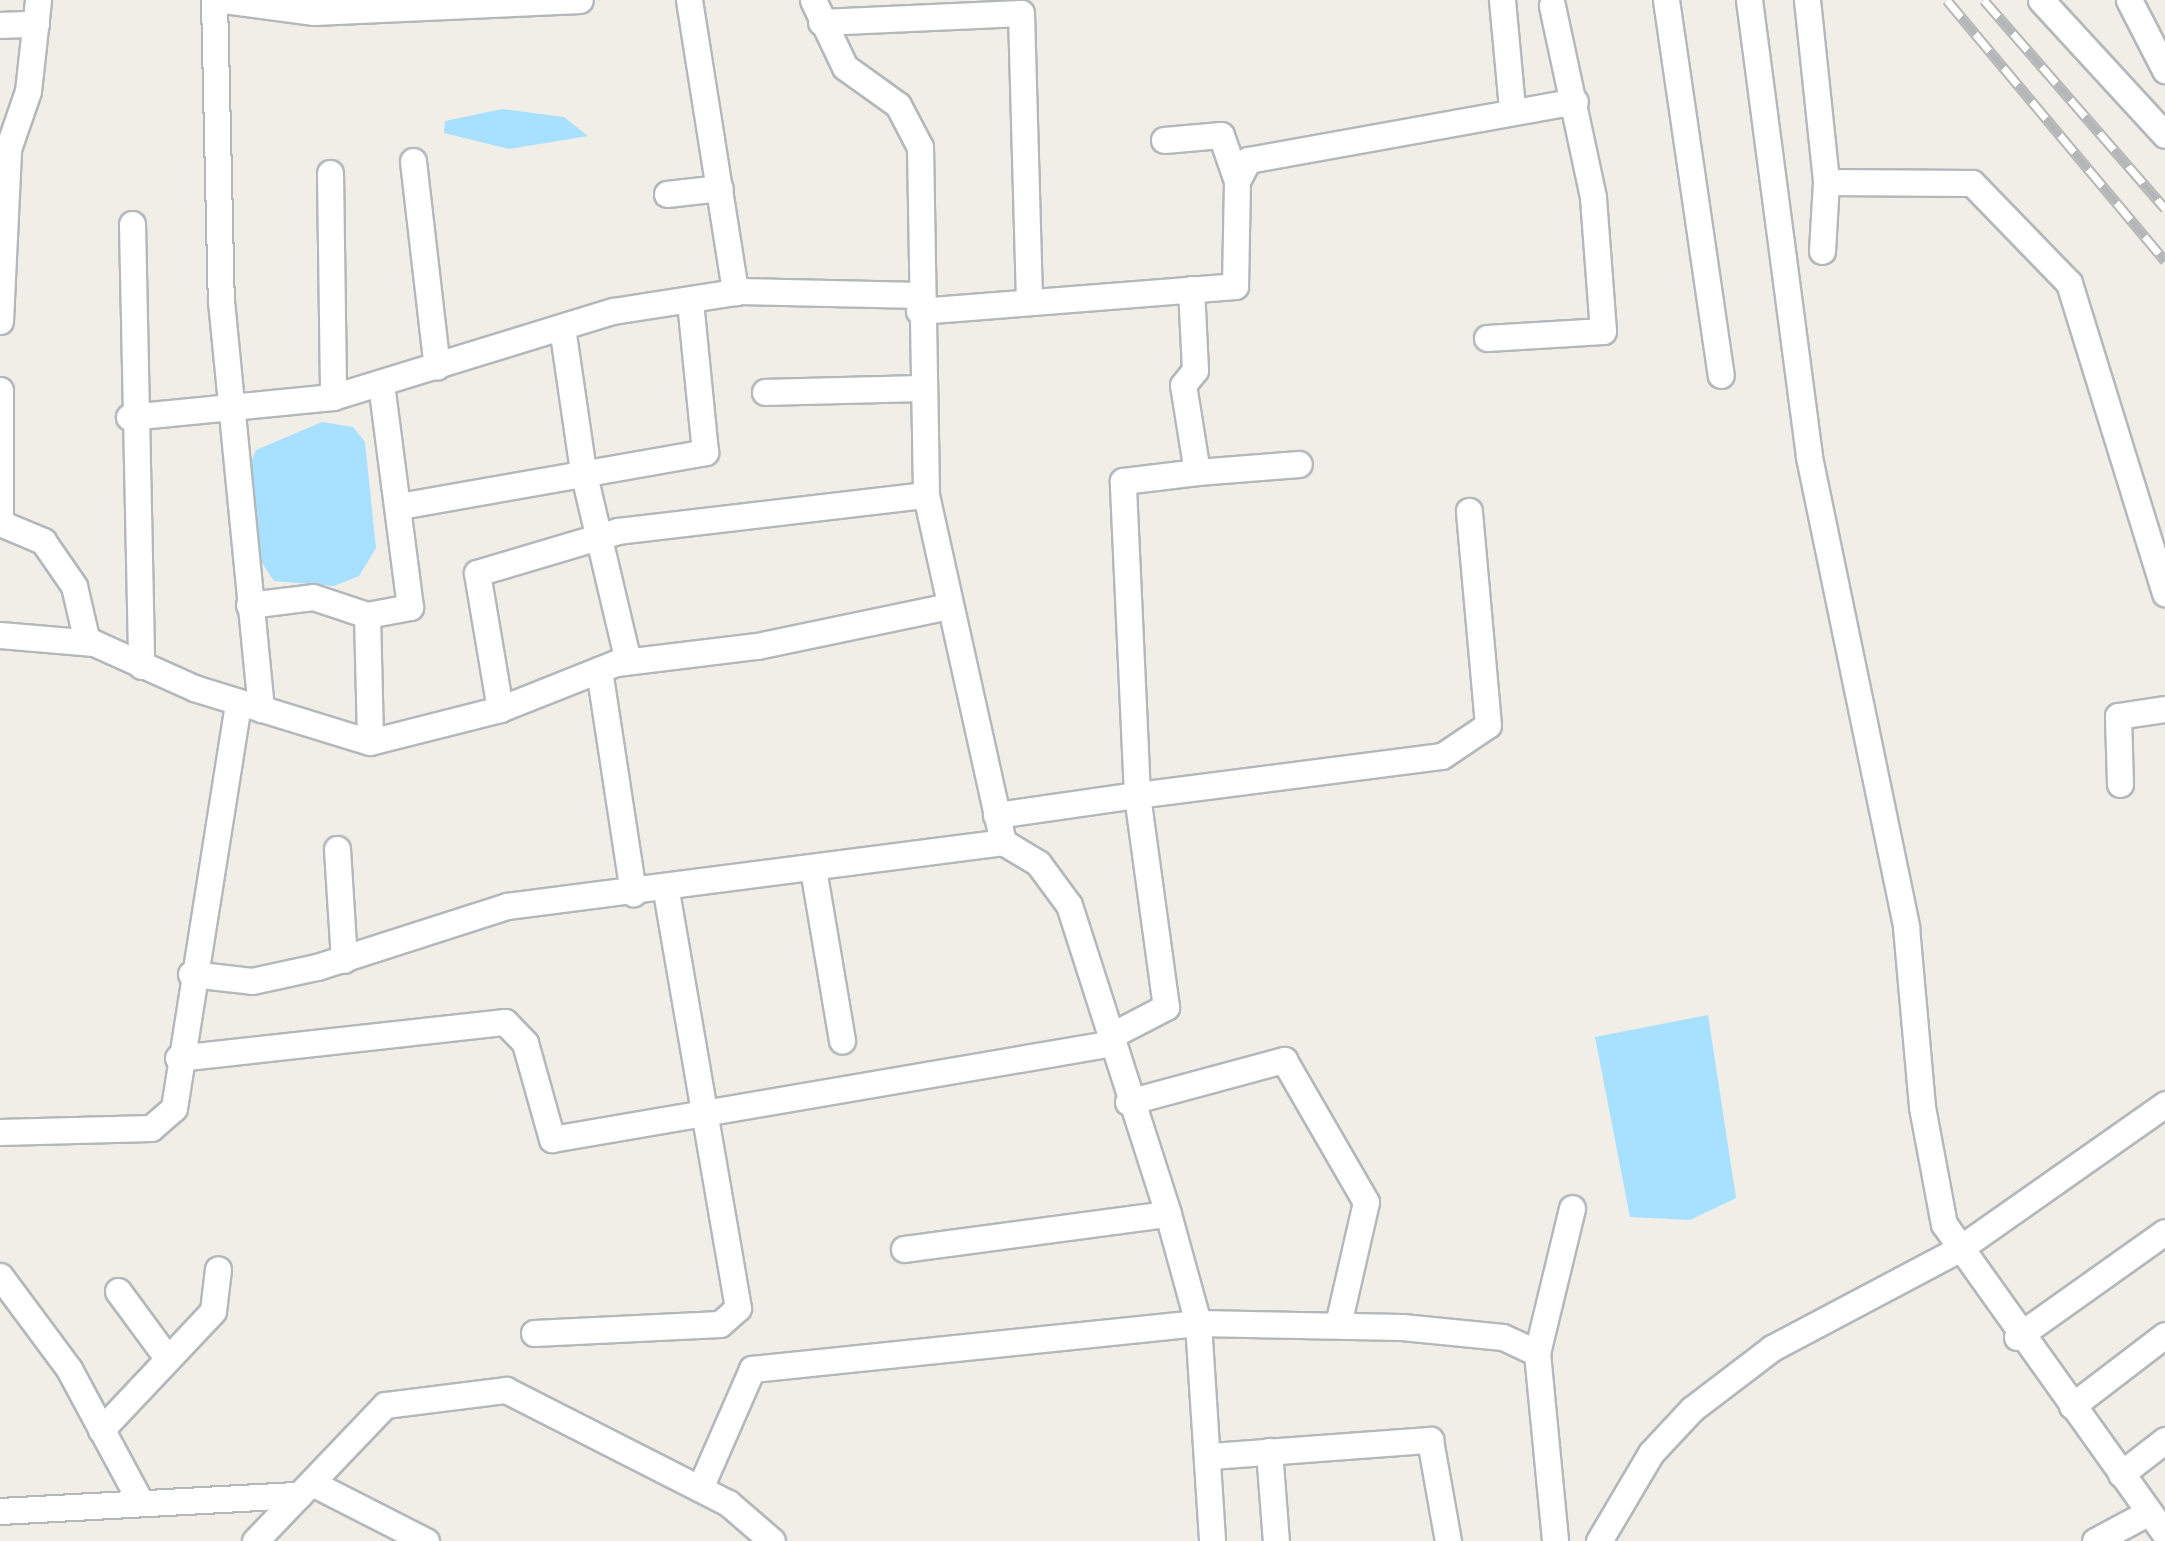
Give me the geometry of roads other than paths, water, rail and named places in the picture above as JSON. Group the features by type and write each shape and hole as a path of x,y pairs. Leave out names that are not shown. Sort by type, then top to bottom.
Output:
{"street":[{"path":"0,1132 151,1128 174,1108 191,974 250,706 249,606 234,404 220,301 214,0"},
{"path":"224,0 314,12 580,0"},
{"path":"689,0 735,292"},
{"path":"1502,0 1512,108"},
{"path":"1666,0 1722,375"},
{"path":"1749,0 1809,456 1906,927 1931,1176 1960,1249 2017,1337 2165,1534"},
{"path":"1807,0 1826,182 1822,251"},
{"path":"2041,0 2165,135"},
{"path":"2129,0 2165,70"},
{"path":"1488,338 1603,330 1575,101 1552,6"},
{"path":"1003,842 944,606 926,495 919,388 920,147 911,121 845,67 817,11 1021,13 1029,299"},
{"path":"0,25 37,12 28,91 5,135 0,321"},
{"path":"1236,181 1248,160 1306,143 1575,101"},
{"path":"129,417 333,397 562,327 735,292 919,303 1239,283 1236,181 1221,135 1164,140"},
{"path":"413,161 437,367"},
{"path":"330,173 333,397"},
{"path":"1826,182 1972,183 2069,282 2165,593"},
{"path":"666,194 720,188"},
{"path":"132,224 129,417 141,666"},
{"path":"1191,289 1195,370 1183,385 1197,472"},
{"path":"400,506 705,452 690,301"},
{"path":"562,327 583,471 628,661"},
{"path":"249,606 313,597 367,615 410,607 381,382"},
{"path":"765,392 919,388"},
{"path":"0,390 0,523 43,541 74,586 87,642"},
{"path":"178,1058 504,1022 525,1042 546,1136 706,1118 1112,1039 1166,1007 1138,795 1123,480 1300,464"},
{"path":"500,708 477,573 597,540 926,495"},
{"path":"996,815 1442,756 1488,726 1469,511"},
{"path":"0,634 87,642 250,706 370,742 500,708 628,661 944,606"},
{"path":"367,615 370,742"},
{"path":"599,670 632,893"},
{"path":"2120,784 2118,716 2165,709"},
{"path":"191,974 252,981 344,960 507,906 666,892 1003,842 1038,864 1069,904 1128,1102 1168,1214 1198,1323 1210,1456 1212,1541"},
{"path":"337,848 344,960"},
{"path":"813,869 842,1041"},
{"path":"534,1333 734,1318 706,1118 666,892"},
{"path":"1128,1102 1284,1060 1366,1202 1338,1324"},
{"path":"1599,1541 1651,1453 1692,1409 1772,1348 1960,1249 2165,1104"},
{"path":"1555,1541 1536,1353 1572,1208"},
{"path":"904,1249 1168,1214"},
{"path":"2017,1337 2165,1232"},
{"path":"101,1430 213,1312 218,1269"},
{"path":"0,1276 101,1430 140,1501"},
{"path":"118,1291 168,1359"},
{"path":"700,1488 752,1369 1198,1323 1338,1324 1503,1337 1536,1353"},
{"path":"2072,1406 2165,1335"},
{"path":"255,1541 385,1405 506,1390 700,1488 772,1541"},
{"path":"1210,1456 1430,1440 1448,1541"},
{"path":"2121,1474 2165,1440"},
{"path":"1269,1451 1276,1541"},
{"path":"0,1511 306,1489 426,1541"},
{"path":"2095,1541 2150,1512"}],"water":[{"path":"502,109 564,117 588,136 509,149 444,133 445,121"},
{"path":"322,422 353,427 365,442 376,548 359,576 334,586 274,581 256,554 249,467 256,450"},
{"path":"1708,1015 1736,1198 1690,1220 1630,1217 1595,1037"}],"railway":[{"path":"1947,0 2165,261"},
{"path":"1984,0 2165,208"}]}
